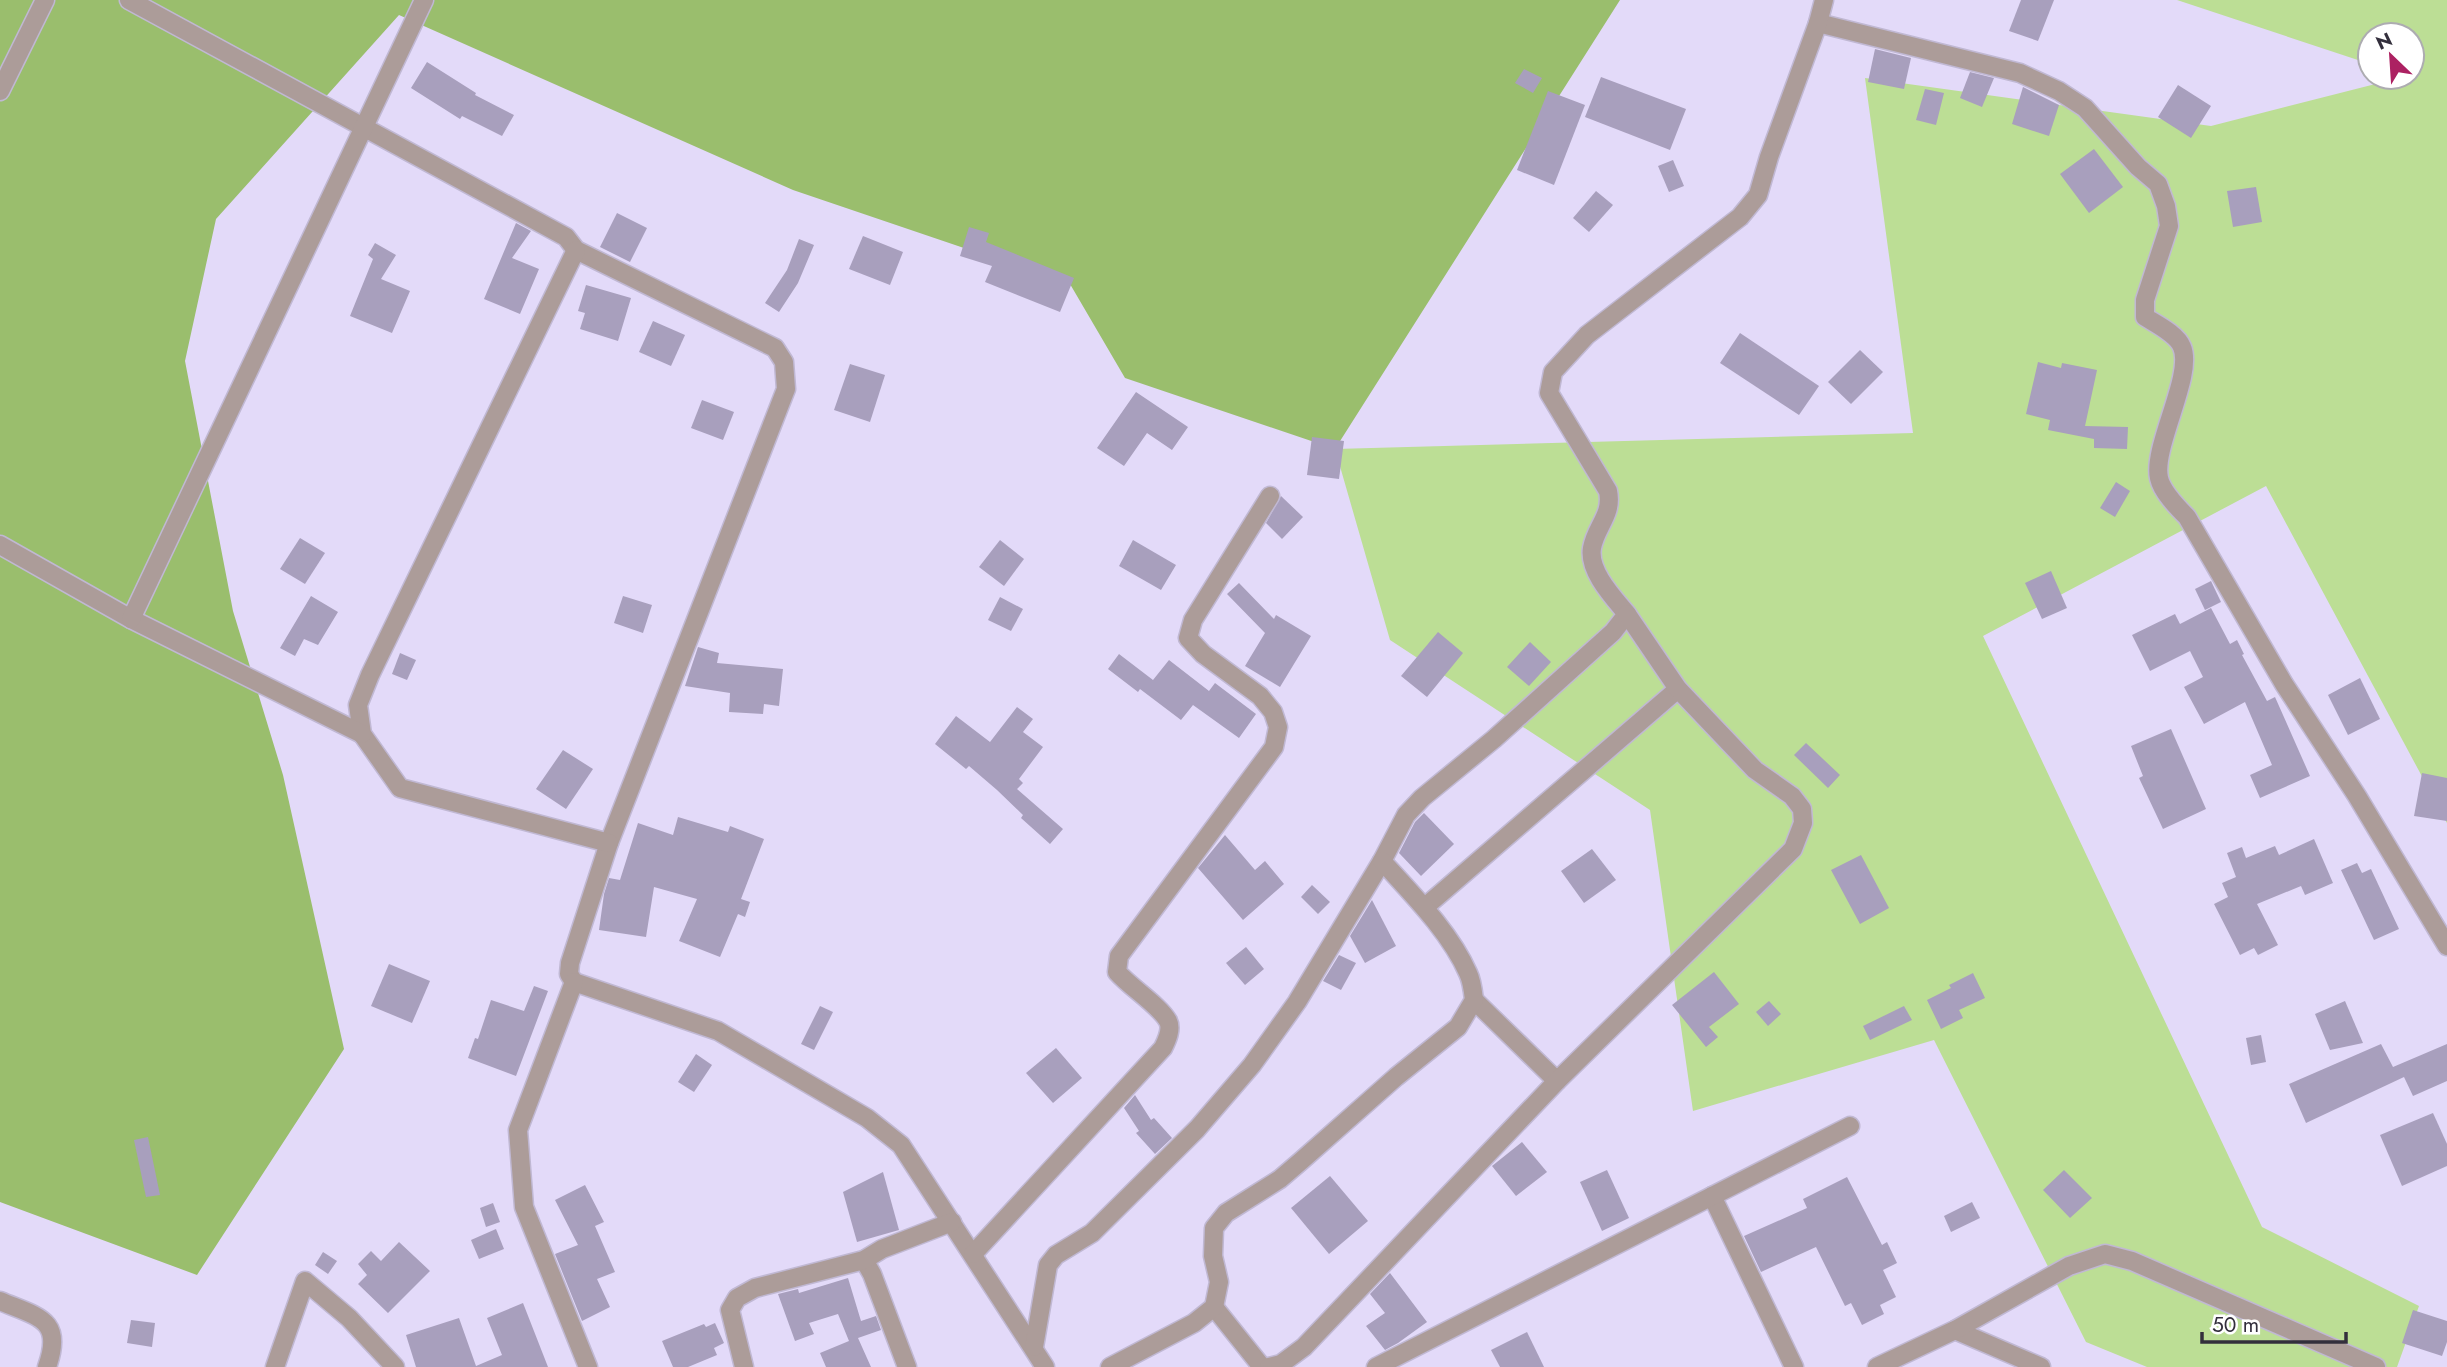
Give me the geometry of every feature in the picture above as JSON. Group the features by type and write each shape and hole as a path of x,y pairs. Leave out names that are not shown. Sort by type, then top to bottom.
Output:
{"street":[{"path":"0,91 45,0"},
{"path":"129,0 566,237 576,250 775,348 785,362 786,389 609,843 570,962 569,974 575,982 718,1031 867,1118 901,1145 1045,1367"},
{"path":"131,619 424,0"},
{"path":"1269,1367 1282,1363 1304,1347 1556,1081 1793,849 1803,823 1802,809 1792,796 1755,770 1678,689 1595,567 1592,548 1611,503 1608,491 1549,393 1553,372 1587,335 1740,217 1758,195 1824,0"},
{"path":"1818,23 2020,73 2059,91 2085,108 2138,167 2158,184 2166,206 2169,226 2146,300 2145,317 2182,346 2184,365 2160,460 2159,478 2172,501 2187,517 2284,684 2357,796 2447,946"},
{"path":"576,250 370,674 358,705 362,734 400,788 609,843"},
{"path":"973,1254 1163,1048 1169,1034 1169,1022 1160,1011 1117,972 1119,957 1274,747 1278,727 1273,712 1260,695 1203,654 1188,638 1193,620 1270,496"},
{"path":"0,545 131,619 362,734"},
{"path":"1034,1347 1048,1265 1056,1255 1092,1233 1196,1129 1252,1065 1297,1003 1382,861 1406,815 1422,797 1494,739 1613,632 1627,614"},
{"path":"1424,907 1678,689"},
{"path":"1382,861 1424,907 1469,975 1474,1000 1556,1081"},
{"path":"575,982 518,1130 524,1207 587,1367"},
{"path":"1110,1367 1194,1323 1214,1307 1219,1282 1213,1256 1214,1228 1227,1213 1280,1179 1396,1077 1458,1027 1474,1000"},
{"path":"1376,1367 1850,1126"},
{"path":"1712,1196 1794,1367"},
{"path":"744,1367 730,1310 737,1298 755,1288 864,1260 882,1249 952,1222"},
{"path":"1877,1367 1955,1330 2069,1266 2105,1254 2132,1261 2376,1367"},
{"path":"864,1260 907,1367"},
{"path":"275,1367 305,1281 349,1318 395,1367"},
{"path":"0,1301 43,1319 52,1332 54,1348 47,1367"},
{"path":"1214,1307 1262,1367"},
{"path":"1955,1330 2041,1367"}],"green space":[{"path":"0,0 1620,0 1335,449 1125,378 1070,284 793,190 399,15 216,219 185,361 233,611 283,775 344,1049 197,1275 0,1202"},
{"path":"2177,0 2447,0 2447,823 2266,486 1983,636 2262,1227 2419,1306 2397,1367 2147,1367 2086,1342 1934,1040 1693,1111 1650,810 1390,640 1335,449 1913,433 1865,78 2211,126 2356,89 2426,91 2426,21 2356,21 2356,59"}],"building":[{"path":"2021,0 2054,0 2038,41 2009,31"},
{"path":"1875,49 1911,58 1904,89 1868,82"},
{"path":"427,62 476,93 475,95 514,115 502,136 462,116 460,119 411,88"},
{"path":"1524,69 1542,78 1533,93 1515,83"},
{"path":"1970,72 1994,78 1982,107 1960,98"},
{"path":"1601,77 1686,109 1670,150 1585,117"},
{"path":"2178,85 2211,106 2191,138 2158,117"},
{"path":"2023,87 2059,105 2049,136 2012,124"},
{"path":"1925,89 1944,93 1936,125 1916,120"},
{"path":"1548,91 1585,105 1554,185 1517,170"},
{"path":"2094,149 2123,187 2089,213 2060,174"},
{"path":"1673,160 1684,186 1669,192 1658,166"},
{"path":"2256,187 2262,222 2233,227 2227,191"},
{"path":"1596,191 1613,205 1589,232 1573,218"},
{"path":"617,213 647,228 630,262 600,247"},
{"path":"516,223 531,231 512,258 539,269 520,314 484,299"},
{"path":"969,227 989,233 986,242 1074,278 1060,312 985,282 992,266 960,256"},
{"path":"863,236 903,252 890,285 849,269"},
{"path":"799,239 814,245 798,283 779,312 765,303 787,270"},
{"path":"375,243 396,255 381,279 410,291 392,333 350,316 373,259 368,255"},
{"path":"586,285 631,298 618,341 580,329 585,313 578,311"},
{"path":"653,321 685,335 671,366 639,352"},
{"path":"1740,333 1819,386 1799,415 1720,363"},
{"path":"1860,350 1883,372 1851,404 1828,382"},
{"path":"2038,362 2061,368 2062,363 2097,370 2085,426 2128,427 2127,449 2094,448 2094,439 2048,430 2050,420 2026,414"},
{"path":"850,364 885,375 870,422 834,410"},
{"path":"1136,392 1188,427 1172,450 1147,433 1124,466 1097,448"},
{"path":"702,400 734,412 723,440 691,428"},
{"path":"1312,437 1344,441 1339,479 1307,475"},
{"path":"2116,482 2130,491 2115,517 2100,508"},
{"path":"1281,496 1303,517 1282,539 1266,523"},
{"path":"300,538 325,553 305,584 280,569"},
{"path":"1000,540 1024,559 1004,586 979,567"},
{"path":"1133,540 1176,565 1161,590 1119,566"},
{"path":"2051,571 2067,608 2042,619 2025,583"},
{"path":"2211,581 2221,602 2205,610 2195,589"},
{"path":"1239,583 1274,619 1276,615 1311,636 1280,687 1245,666 1265,633 1227,594"},
{"path":"311,596 338,612 318,645 304,639 295,656 280,648"},
{"path":"623,596 652,605 643,633 614,623"},
{"path":"1000,597 1023,609 1011,631 988,620"},
{"path":"2211,608 2230,644 2237,640 2244,654 2242,655 2267,701 2275,697 2310,776 2260,798 2250,775 2272,765 2245,702 2204,724 2184,687 2203,677 2190,651 2150,671 2132,635 2175,614 2180,624"},
{"path":"1438,632 1463,653 1427,697 1401,676"},
{"path":"1530,642 1551,662 1529,686 1507,667"},
{"path":"698,647 719,653 717,663 783,669 779,706 764,704 763,714 729,712 730,693 685,686"},
{"path":"400,653 416,660 407,680 392,674"},
{"path":"1119,654 1153,680 1169,660 1209,691 1215,683 1256,714 1239,738 1193,705 1181,720 1108,669"},
{"path":"2360,678 2380,719 2348,735 2328,695"},
{"path":"1017,707 1033,719 1023,732 1043,747 1019,779 1023,783 1017,789 1063,829 1050,844 1021,818 1023,815 997,790 969,766 966,769 935,744 956,716 990,742"},
{"path":"2171,729 2206,809 2163,829 2139,778 2143,776 2131,746"},
{"path":"1806,743 1840,775 1828,788 1794,755"},
{"path":"563,750 593,769 566,809 536,789"},
{"path":"2422,773 2447,778 2447,821 2414,816"},
{"path":"1424,813 1454,844 1421,876 1399,853 1415,822"},
{"path":"678,817 728,832 730,826 764,839 741,899 750,902 745,917 738,914 720,957 679,941 697,899 654,887 646,937 599,930 609,878 620,880 638,823 673,835"},
{"path":"1225,835 1255,870 1265,861 1284,884 1243,920 1198,868"},
{"path":"2314,839 2333,883 2305,895 2301,886 2257,904 2278,945 2258,955 2254,948 2240,955 2214,904 2228,897 2222,883 2236,877 2227,853 2242,847 2246,858 2275,846 2279,855"},
{"path":"1592,849 1616,880 1584,903 1561,871"},
{"path":"1861,855 1889,908 1860,924 1831,870"},
{"path":"2357,863 2362,873 2371,869 2399,929 2374,940 2341,870"},
{"path":"1312,885 1330,902 1318,914 1301,897"},
{"path":"1372,900 1396,946 1365,963 1350,936"},
{"path":"1246,947 1264,969 1245,985 1226,963"},
{"path":"1339,955 1356,963 1341,990 1323,981"},
{"path":"389,964 430,981 412,1023 371,1006"},
{"path":"1714,972 1739,1004 1709,1027 1718,1037 1706,1047 1672,1005"},
{"path":"1973,973 1985,998 1959,1010 1963,1018 1941,1029 1927,1000"},
{"path":"534,986 548,991 516,1076 468,1058 475,1038 478,1039 491,1000 524,1011"},
{"path":"1769,1001 1781,1014 1768,1026 1756,1012"},
{"path":"2345,1001 2363,1043 2330,1050 2315,1014"},
{"path":"820,1006 833,1012 814,1050 801,1044"},
{"path":"1904,1006 1912,1020 1870,1040 1863,1026"},
{"path":"2261,1035 2266,1062 2251,1065 2246,1038"},
{"path":"2381,1044 2393,1067 2447,1044 2447,1081 2413,1096 2404,1077 2306,1123 2289,1084"},
{"path":"1056,1048 1082,1078 1053,1103 1026,1073"},
{"path":"696,1054 712,1065 694,1092 678,1082"},
{"path":"1135,1095 1151,1120 1154,1118 1172,1138 1155,1154 1136,1133 1139,1131 1124,1108"},
{"path":"2433,1113 2447,1144 2447,1166 2402,1186 2380,1135"},
{"path":"148,1137 160,1195 146,1197 134,1140"},
{"path":"1522,1142 1547,1172 1516,1196 1492,1166"},
{"path":"1607,1170 1629,1218 1602,1231 1580,1182"},
{"path":"2064,1170 2092,1198 2070,1218 2043,1190"},
{"path":"883,1172 899,1230 857,1242 843,1192"},
{"path":"1330,1176 1368,1221 1329,1254 1291,1208"},
{"path":"1847,1177 1882,1245 1887,1242 1897,1263 1883,1270 1896,1297 1880,1305 1884,1314 1862,1325 1851,1303 1845,1306 1816,1247 1761,1272 1744,1236 1807,1208 1803,1199"},
{"path":"585,1185 604,1222 595,1226 615,1272 597,1279 610,1307 582,1321 555,1254 578,1245 555,1200"},
{"path":"1972,1202 1980,1218 1951,1232 1944,1216"},
{"path":"493,1203 500,1222 486,1227 480,1208"},
{"path":"496,1229 504,1249 479,1259 471,1240"},
{"path":"399,1242 430,1271 388,1313 358,1284 367,1275 358,1264 371,1251 381,1261"},
{"path":"323,1252 337,1261 328,1274 315,1265"},
{"path":"1390,1273 1427,1322 1385,1350 1366,1326 1385,1313 1370,1294"},
{"path":"848,1278 861,1321 876,1316 881,1330 858,1338 871,1367 826,1367 820,1353 849,1341 838,1314 809,1323 814,1334 795,1341 778,1294 798,1289 799,1293"},
{"path":"523,1303 548,1367 416,1367 406,1335 459,1318 476,1366 502,1355 487,1318"},
{"path":"2413,1310 2447,1321 2447,1342 2442,1356 2402,1343"},
{"path":"131,1320 155,1323 152,1347 127,1343"},
{"path":"715,1323 724,1343 714,1348 717,1355 688,1367 673,1367 662,1341 704,1324 706,1327"},
{"path":"1527,1332 1544,1367 1500,1367 1491,1350"}]}
